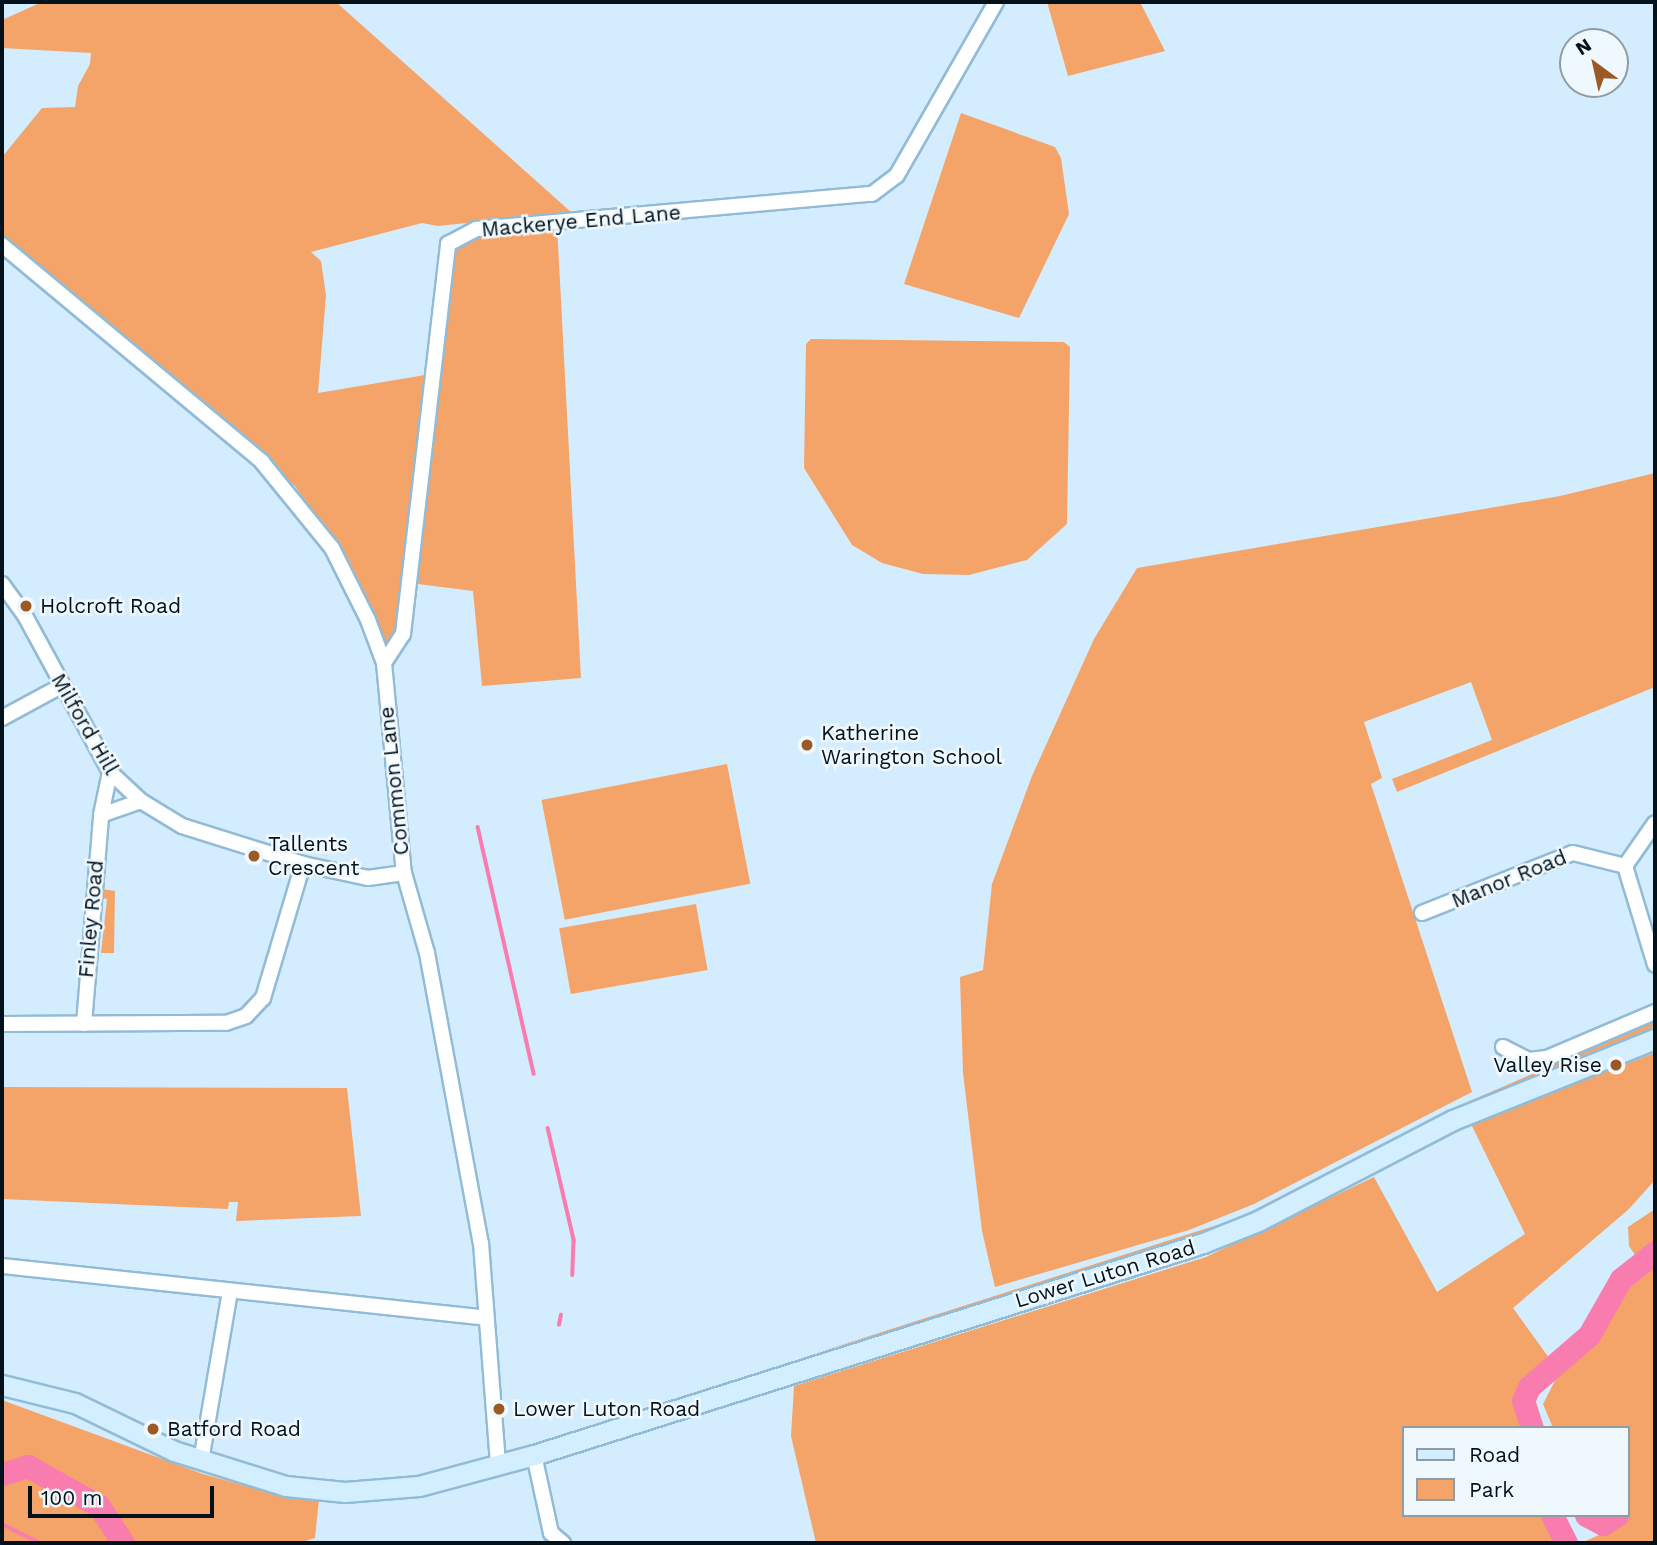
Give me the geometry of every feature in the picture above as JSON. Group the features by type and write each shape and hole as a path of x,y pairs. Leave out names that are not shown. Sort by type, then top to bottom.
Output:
{"main road":[{"name":"Lower Luton Road","path":"2,1385 75,1403 201,1461 286,1486 345,1492 419,1486 534,1455 1203,1243 1258,1221 1459,1117 1655,1039"}],"street":[{"name":"Mackerye End Lane","path":"383,663 403,634 448,244 476,229 872,194 897,175 996,2"},
{"name":"Common Lane","path":"2,246 280,480 348,575 383,663 404,873 426,953 481,1242 498,1465"},
{"name":"Milford Hill","path":"2,584 24,614 110,772 141,801 182,825 303,864 368,878 404,873"},
{"path":"2,718 61,686"},
{"name":"Finley Road","path":"84,1024 101,815 110,772"},
{"path":"101,815 141,801"},
{"path":"1655,823 1625,866 1655,964"},
{"name":"Manor Road","path":"1422,913 1573,852 1625,866"},
{"path":"2,1024 226,1023 246,1016 264,998 303,864"},
{"path":"1503,1047 1535,1061 1655,1012"},
{"path":"2,1266 486,1318"},
{"path":"201,1461 230,1292"},
{"path":"534,1455 551,1533 563,1543"}],"green space":[{"path":"42,2 336,2 571,212 438,226 422,223 311,252 321,261 326,295 318,393 431,374 398,635 385,651 342,556 295,486 2,236 2,157 42,108 75,107 78,86 90,64 91,53 2,48 2,20"},
{"path":"1047,2 1140,2 1165,51 1068,76"},
{"path":"961,113 1055,147 1061,158 1069,214 1019,318 904,284"},
{"path":"557,225 581,678 482,686 473,591 418,584 450,250 467,237"},
{"path":"811,339 1064,342 1070,347 1067,524 1027,560 969,575 923,574 882,563 852,545 804,468 806,344"},
{"path":"1655,473 1655,687 1397,792 1392,779 1492,740 1471,682 1364,722 1382,778 1371,784 1472,1092 1254,1204 1189,1230 995,1287 982,1231 963,1073 960,977 983,970 992,884 1032,776 1094,639 1137,568 1560,496"},
{"path":"727,764 750,884 565,920 541,800"},
{"path":"102,889 115,891 114,953 101,953 107,899 101,898"},
{"path":"696,904 708,970 571,994 559,928"},
{"path":"1655,1021 1655,1026 1628,1041 1226,1228 813,1354 1239,1218 1449,1110"},
{"path":"1655,1053 1655,1180 1629,1209 1513,1308 1552,1362 1523,1401 1531,1426 1402,1426 1402,1517 1553,1517 1566,1543 816,1543 791,1436 794,1386 1206,1257 1374,1177 1437,1292 1525,1234 1470,1122"},
{"path":"2,1087 347,1088 361,1216 236,1221 238,1202 229,1202 228,1209 2,1199"},
{"path":"1655,1209 1655,1543 1581,1543 1624,1524 1626,1517 1629,1517 1629,1426 1552,1426 1543,1404 1561,1369 1606,1325 1620,1287 1642,1265 1629,1246 1628,1227"},
{"path":"2,1400 203,1474 282,1496 319,1500 315,1538 299,1543 2,1543"}],"waterway":[{"path":"478,827 534,1074"},
{"path":"548,1128 574,1240 573,1275"},
{"path":"1531,1426 1523,1401 1529,1387 1589,1335 1621,1279 1655,1252"},
{"path":"559,1325 561,1315"},
{"path":"2,1474 28,1466 99,1506 123,1543"},
{"path":"1553,1517 1566,1543"},
{"path":"1590,1517 1603,1524 1614,1517"},
{"path":"2,1524 40,1543"}],"place":[{"name":"Holcroft Road","path":"26,606"},
{"name":"Katherine Warington School","path":"807,745"},
{"name":"Tallents Crescent","path":"254,856"},
{"name":"Valley Rise","path":"1616,1065"},
{"name":"Lower Luton Road","path":"499,1409"},
{"name":"Batford Road","path":"153,1429"}]}
